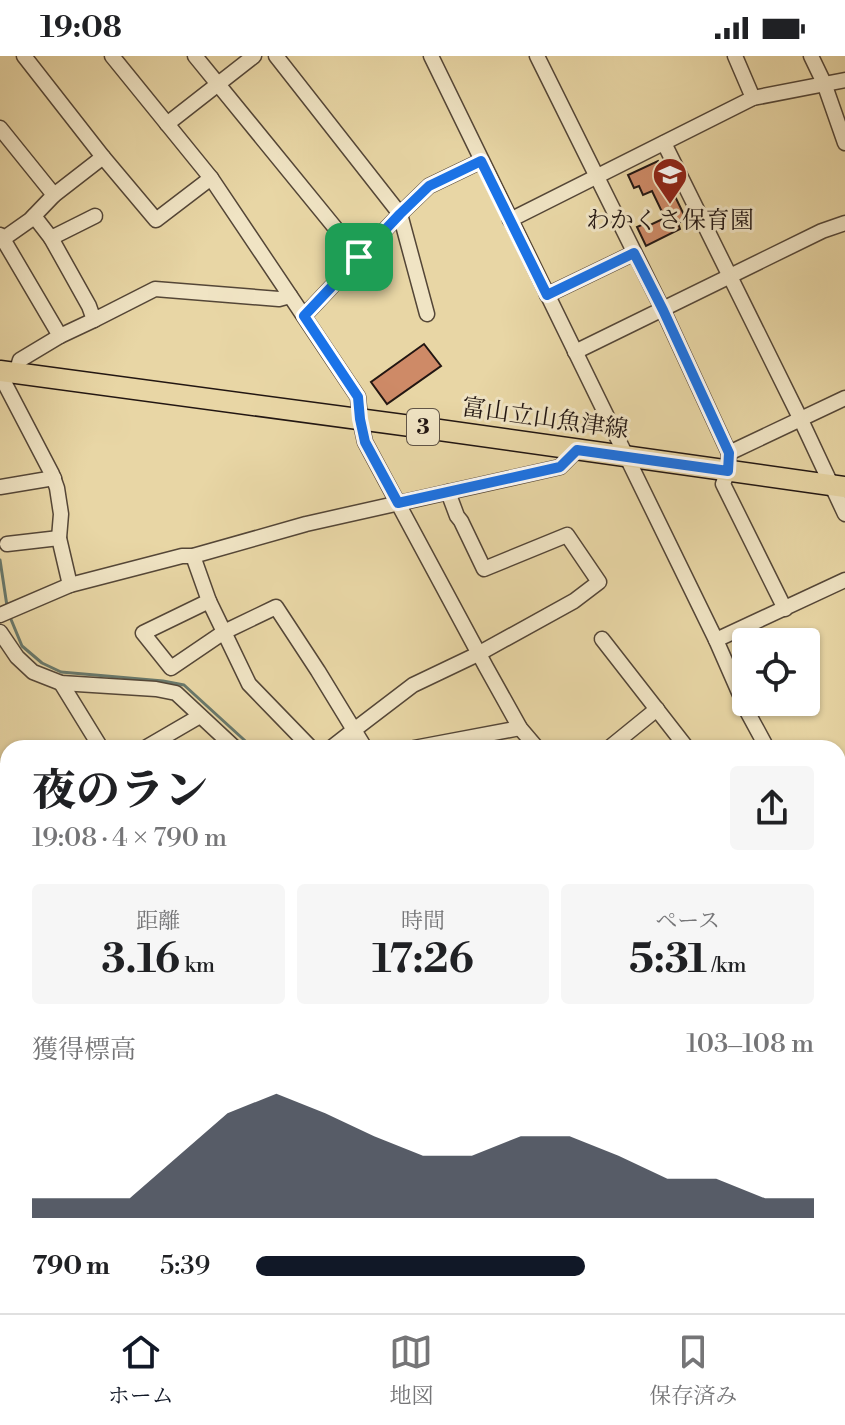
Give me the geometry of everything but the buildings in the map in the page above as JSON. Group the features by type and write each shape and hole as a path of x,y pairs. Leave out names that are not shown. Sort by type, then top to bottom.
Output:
{"main road":[{"name":"富山立山魚津線","path":"7,371 577,450 728,462 838,486"}],"street":[{"path":"24,56 156,220 211,178"},
{"path":"112,56 211,178 358,397 365,442 478,654 520,728 530,740"},
{"path":"195,56 359,257"},
{"path":"167,124 254,56"},
{"path":"276,56 400,214 427,314"},
{"path":"431,56 763,740"},
{"path":"537,56 663,310 728,462 723,484 785,609"},
{"path":"735,56 753,98"},
{"path":"811,56 845,143"},
{"path":"510,220 753,98 845,80"},
{"path":"0,128 54,195"},
{"path":"664,143 801,420 838,486 845,514"},
{"path":"60,336 1,238 34,216 54,195 103,157"},
{"path":"304,316 429,186 481,161"},
{"path":"34,216 72,273 94,320"},
{"path":"51,238 95,216"},
{"path":"575,352 822,231 845,223"},
{"path":"547,295 634,253"},
{"path":"70,585 59,538 61,514 57,488 5,384 7,371 60,336 155,289 279,299 290,296"},
{"path":"728,462 845,398"},
{"path":"6,613 70,585 182,556 193,556 306,524 560,467 577,450"},
{"path":"0,487 54,478"},
{"path":"341,740 413,685 478,654 574,601 599,582 567,535 484,569 448,492"},
{"path":"7,544 59,538"},
{"path":"193,556 209,601 249,684 303,740"},
{"path":"716,640 845,580"},
{"path":"209,601 143,633 171,668 224,632 276,607 360,740"},
{"path":"0,632 17,657 33,672 61,683 176,693 226,740"},
{"path":"602,639 681,740"},
{"path":"61,683 96,740"},
{"path":"619,740 657,709"},
{"path":"170,740 200,716"},
{"path":"456,740 520,728"}],"waterway":[{"path":"0,560 7,606"},
{"path":"10,617 22,646 42,663 61,672 184,685 244,740"}],"place":[{"name":"わかくさ保育園","path":"670,206"}],"route":[{"path":"481,161 547,295 634,253 729,453 728,471 577,450 560,467 398,503 365,442 358,397 304,316 359,257 429,186 481,161"}]}
